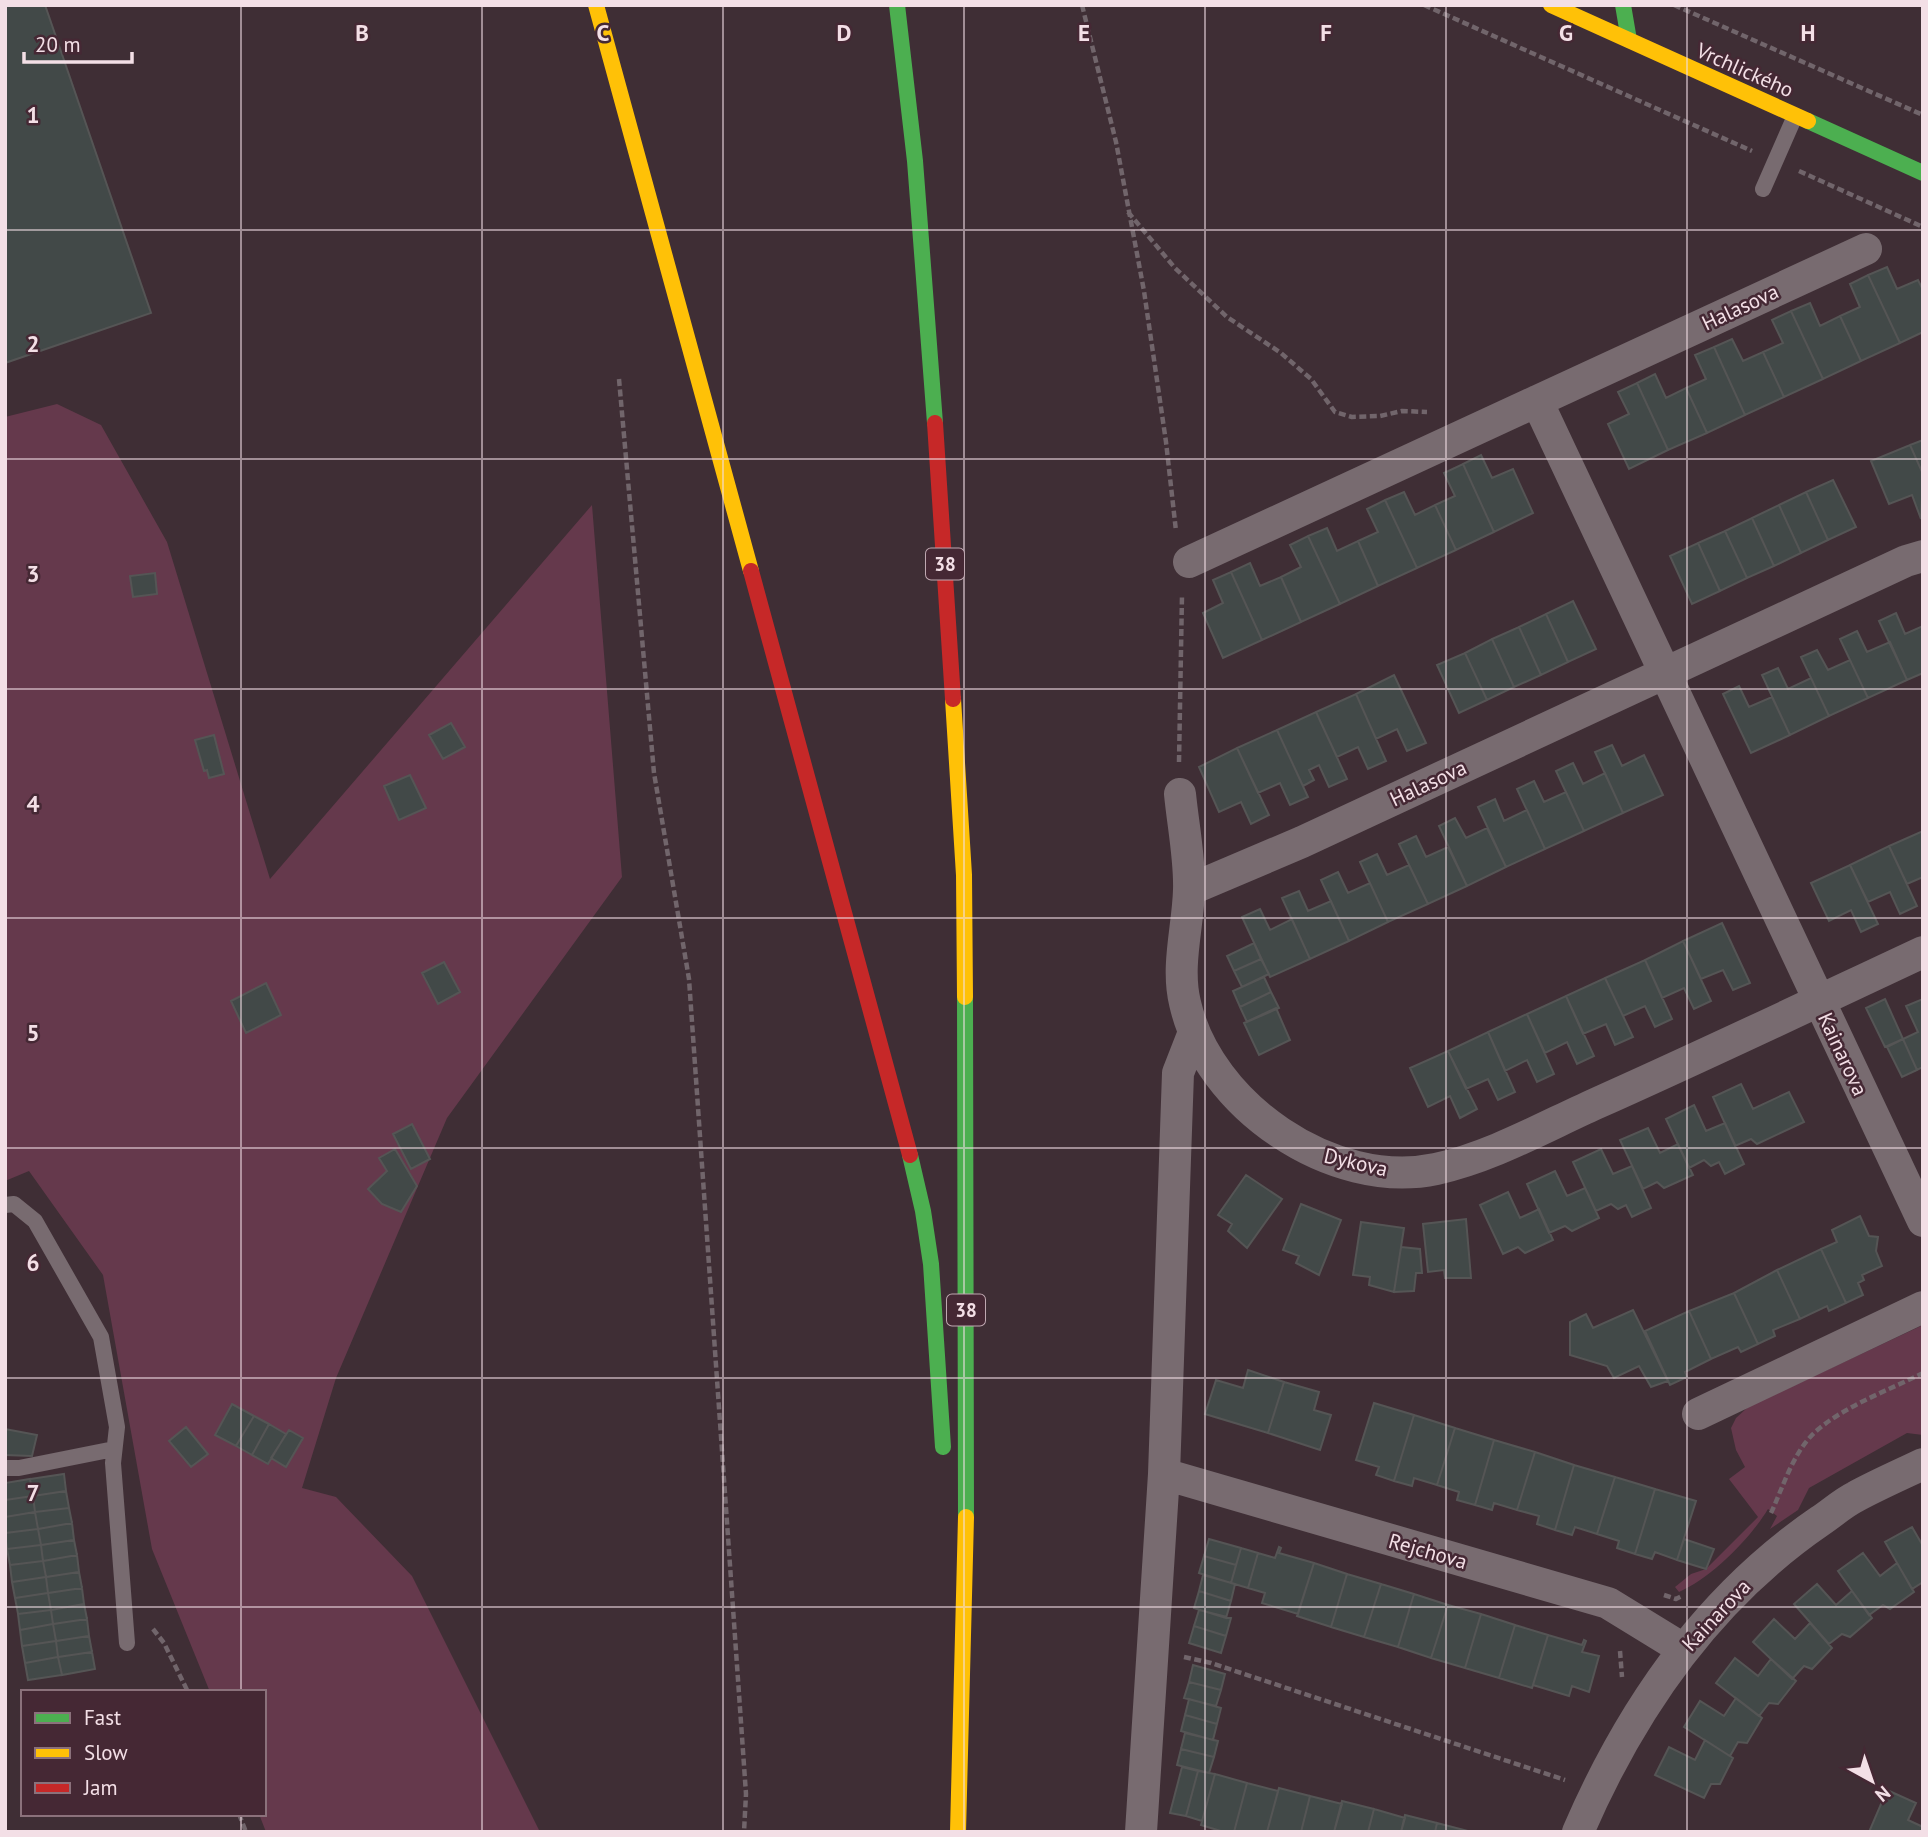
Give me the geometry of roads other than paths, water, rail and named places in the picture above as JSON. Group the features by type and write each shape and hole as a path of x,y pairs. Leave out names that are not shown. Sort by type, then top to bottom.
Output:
{"main road":[{"path":"596,5 887,1066 920,1199 935,1305 944,1458"},
{"name":"38","path":"897,5 915,161 945,560 964,875 967,1466 958,1832"},
{"name":"Vrchlického","path":"1551,5 1923,173"},
{"path":"1623,5 1629,40"},
{"path":"915,161 919,54"},
{"path":"949,1540 962,1746"}],"street":[{"name":"Halasova","path":"1183,562 1866,249"},
{"path":"1538,401 1818,1000"},
{"name":"Halasova","path":"1189,890 1302,842 1906,561 1923,556"},
{"name":"Dykova","path":"1180,794 1189,890 1182,946 1184,1001 1194,1032 1212,1064 1264,1121 1318,1155 1341,1163 1388,1172 1435,1169 1488,1152 1659,1076 1923,952"},
{"name":"Kainarova","path":"1818,1000 1923,1221"},
{"path":"1141,1832 1164,1474 1178,1073 1194,1032"},
{"path":"1698,1413 1923,1307"},
{"name":"Kainarova","path":"1578,1832 1600,1780 1645,1702 1683,1649 1733,1594 1787,1544 1854,1497 1923,1464"},
{"name":"Rejchova","path":"1164,1474 1608,1603 1683,1649"}],"lane":[{"path":"1763,190 1795,116"},
{"path":"5,1205 14,1204 35,1221 101,1337 117,1427 113,1463 127,1643"},
{"path":"5,1468 19,1468 114,1449"}]}
